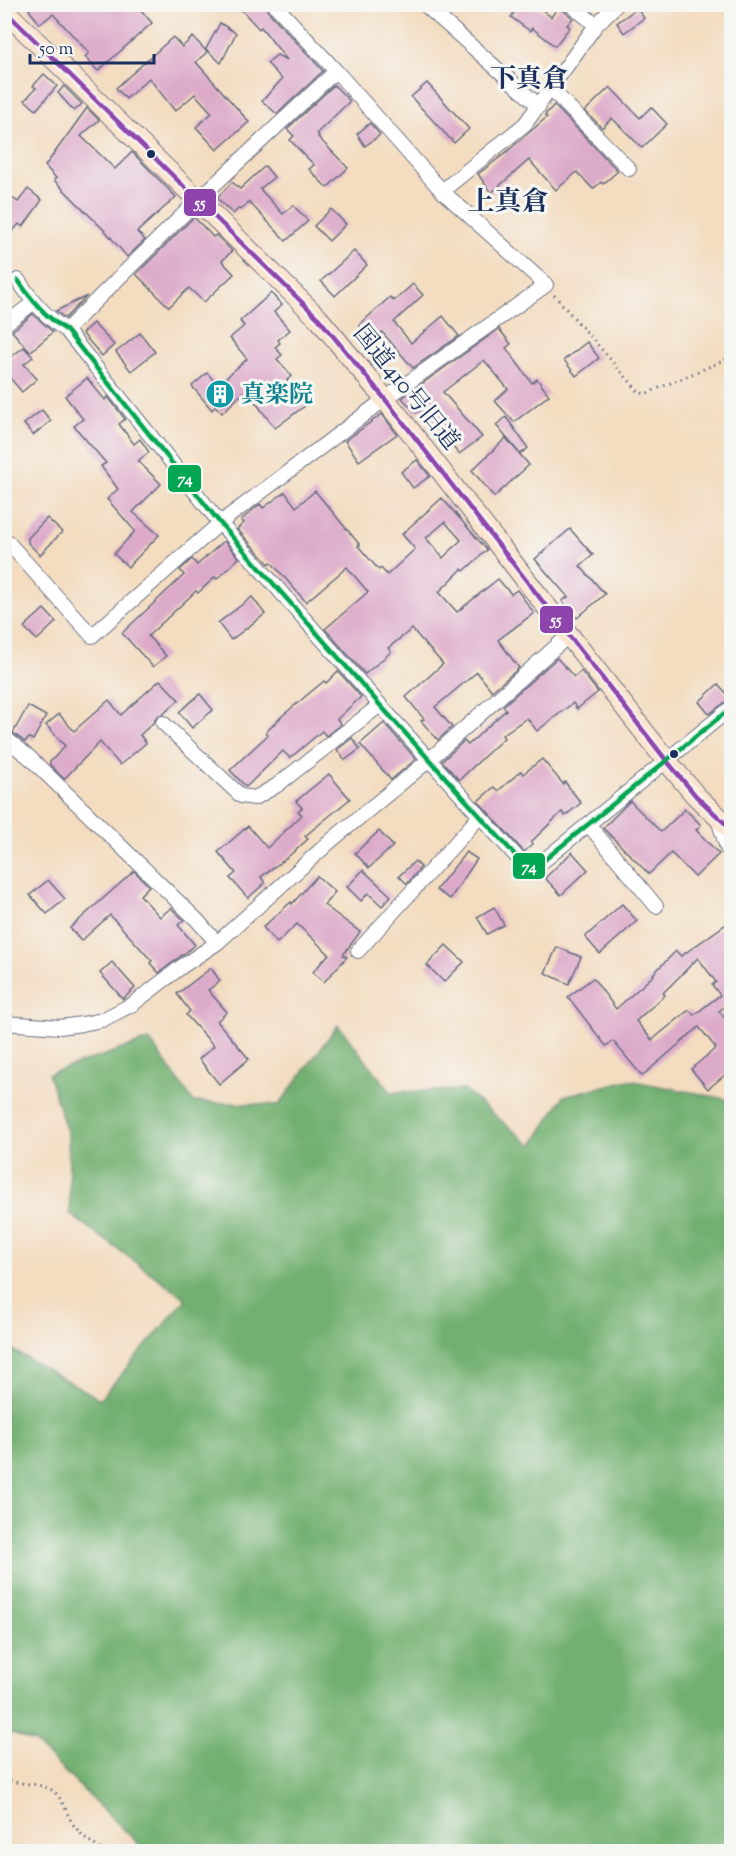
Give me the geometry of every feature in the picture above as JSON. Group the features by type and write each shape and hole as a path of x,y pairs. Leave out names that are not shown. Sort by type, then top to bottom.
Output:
{"street":[{"path":"4,538 92,636 220,523 385,399 546,285 442,191 274,4"},
{"path":"424,4 539,106"},
{"path":"570,4 596,25"},
{"path":"442,191 525,124 596,25 617,4"},
{"name":"国道410号旧道","path":"4,10 319,319 385,399 666,760 696,796 724,823"},
{"path":"66,330 198,200 336,71"},
{"path":"551,89 629,169"},
{"path":"18,280 33,303 66,330 220,523 525,866 537,866 732,707"},
{"path":"4,325 33,303"},
{"path":"4,1023 60,1027 102,1020 133,1004 217,943 333,839 429,760 569,635"},
{"path":"163,723 241,796 255,798 276,786 380,705"},
{"path":"4,737 30,758 197,920 217,943"},
{"path":"358,951 480,816"},
{"path":"724,823 728,848 732,854"},
{"path":"588,824 656,906"}],"path":[{"path":"546,285 639,392 645,394 732,357"},
{"path":"4,1779 52,1790 74,1826 88,1841 105,1851"}],"green space":[{"path":"338,1025 391,1092 464,1090 532,1146 564,1096 629,1080 731,1100 732,1284 729,1290 732,1291 731,1851 146,1851 34,1742 5,1731 5,1346 100,1399 186,1299 70,1214 68,1135 48,1074 149,1040 194,1102 279,1105"}],"building":[{"path":"35,4 136,4 152,23 98,71 85,57 89,53 53,14 40,24 29,10"},
{"path":"236,4 265,4 267,10 323,71 277,114 262,101 282,79 267,63 277,55 287,60 261,27 259,29"},
{"path":"520,4 535,4 551,17 561,4 564,11 573,18 567,25 570,27 555,46 532,28 530,31 511,17"},
{"path":"637,8 644,18 624,33 617,23"},
{"path":"220,23 236,33 221,63 206,49"},
{"path":"173,37 182,47 193,37 207,52 196,62 249,122 217,150 196,127 212,113 195,94 175,111 149,78 126,99 116,88"},
{"path":"44,74 57,86 36,110 25,100 36,88 33,86"},
{"path":"427,83 469,129 454,143 411,97"},
{"path":"334,85 350,101 317,133 318,137 348,168 327,188 309,169 314,165 290,140 294,136 287,129"},
{"path":"64,86 82,104 74,111 58,93"},
{"path":"610,87 640,118 651,107 667,124 642,148 612,118 602,128 585,111"},
{"path":"554,105 618,171 593,189 577,172 556,190 529,160 491,193 478,174 547,117 545,115"},
{"path":"87,108 99,120 81,136 115,169 132,152 176,197 137,232 145,240 127,257 108,234 54,180 56,178 45,166"},
{"path":"370,123 380,135 365,146 357,134"},
{"path":"265,166 274,177 260,189 283,214 293,205 308,221 286,241 249,202 233,214 217,198 232,182 240,189"},
{"path":"28,189 42,200 23,227 19,224 4,242 4,205 11,197 18,202"},
{"path":"331,209 346,224 329,241 314,226"},
{"path":"194,217 213,237 216,235 232,251 222,261 234,274 204,302 189,288 169,307 136,274"},
{"path":"354,251 367,265 335,296 321,281"},
{"path":"413,284 423,295 394,322 411,343 443,316 459,336 413,368 382,332 373,340 359,325 390,297 394,301"},
{"path":"271,293 282,305 274,312 290,330 278,340 280,343 275,347 282,355 277,359 292,376 287,380 306,405 275,428 246,390 222,413 215,406 212,410 192,386 207,373 218,385 247,359 230,338 244,326 240,321"},
{"path":"87,296 65,318 56,311"},
{"path":"33,314 53,332 30,352 12,331"},
{"path":"93,323 114,345 102,356 82,333"},
{"path":"499,329 511,344 506,348 532,383 537,379 549,395 514,422 495,401 508,389 484,360 443,392 482,437 459,454 420,409 416,413 402,398"},
{"path":"140,333 155,352 131,371 116,352"},
{"path":"587,342 599,358 576,376 564,360"},
{"path":"24,347 33,357 24,364 37,379 22,392 4,371 4,362"},
{"path":"87,378 105,400 108,397 125,419 119,424 134,444 140,439 149,452 138,461 161,484 133,512 159,535 128,567 114,554 135,531 107,499 118,489 101,466 106,463 74,426 83,419 65,396"},
{"path":"42,410 51,421 33,435 24,424"},
{"path":"382,414 397,434 359,461 345,441"},
{"path":"506,417 528,448 520,454 496,425"},
{"path":"506,438 529,465 494,497 472,470"},
{"path":"417,460 430,476 413,488 401,472"},
{"path":"315,491 360,545 358,546 379,570 381,568 387,575 415,549 402,534 442,498 487,550 464,571 462,569 439,592 457,612 498,579 511,594 517,590 534,613 498,640 519,668 492,691 477,672 435,707 452,727 438,740 421,721 424,719 406,697 443,664 412,629 388,648 391,652 365,674 325,629 368,592 347,567 306,602 271,562 269,564 237,529 244,523 241,520 260,504 263,508 285,492 296,507","holes":["445,522 461,540 443,558 426,538"]},
{"path":"47,518 62,532 40,555 28,543 28,538"},
{"path":"570,529 593,555 580,566 605,594 577,618 562,601 568,597 535,559"},
{"path":"224,541 239,558 217,579 215,577 198,593 196,591 148,636 166,656 153,667 122,633 184,575 180,570 192,559 197,565"},
{"path":"252,597 265,614 231,640 218,623"},
{"path":"44,609 56,622 37,640 24,627"},
{"path":"557,658 574,677 581,671 598,692 577,709 573,703 537,731 527,718 502,735 504,738 459,780 442,761 464,741 468,745 506,710 503,706"},
{"path":"338,671 361,697 337,719 341,724 326,736 322,731 290,758 283,751 246,787 230,770 268,735 266,732 282,716 324,681 326,683"},
{"path":"160,680 179,700 163,714 157,716 140,735 146,743 120,765 100,742 64,779 50,765 50,762 65,746 46,725 59,714 74,731 109,700 121,715"},
{"path":"718,684 731,698 709,714 699,702"},
{"path":"200,694 213,710 192,728 179,712"},
{"path":"28,706 46,716 33,740 29,738 25,742 13,733"},
{"path":"384,723 416,759 391,780 360,744"},
{"path":"352,738 360,749 345,760 337,750"},
{"path":"542,759 563,784 565,782 581,803 565,816 562,812 531,842 533,844 524,852 478,801 494,787 498,791 521,771 523,774"},
{"path":"329,774 350,799 305,836 308,839 289,856 261,877 265,883 248,898 230,878 236,873 218,852 248,826 267,848 302,815 298,811 302,808 296,801"},
{"path":"630,801 661,832 685,809 701,825 696,830 719,854 695,877 671,853 649,874 603,828"},
{"path":"379,831 393,846 369,868 355,853"},
{"path":"466,852 477,859 450,899 436,890"},
{"path":"572,852 588,870 561,895 545,878"},
{"path":"415,861 421,867 407,884 399,876"},
{"path":"363,870 391,896 382,906 368,893 361,901 347,887"},
{"path":"134,871 149,886 140,895 160,917 171,908 184,920 178,925 195,945 159,973 150,963 152,961 110,915 81,941 70,928"},
{"path":"317,876 335,892 324,905 360,932 343,955 347,957 324,982 313,972 329,954 297,924 277,943 263,927 291,902 292,904"},
{"path":"48,880 65,899 47,914 30,895"},
{"path":"622,904 637,921 600,954 585,937"},
{"path":"494,907 504,925 487,934 477,917"},
{"path":"732,920 732,1009 728,1004 719,1011 732,1027 732,1069 708,1089 691,1069 716,1048 699,1027 642,1076 613,1041 606,1046 568,997 593,978 616,1009 654,975 676,951 681,956","holes":["698,958 716,982 712,985 720,995 694,1015 689,1010 652,1040 636,1021 665,995 663,993"]},
{"path":"446,945 464,962 444,982 427,965"},
{"path":"557,947 581,957 569,984 545,973"},
{"path":"112,962 135,988 123,999 100,973"},
{"path":"211,968 220,981 208,990 227,1012 217,1021 249,1059 219,1084 199,1059 214,1046 186,1015 190,1011 177,994"}],"transit line":[{"name":"55","path":"4,10 319,319 385,399 666,760 696,796 732,830"},
{"name":"74","path":"18,280 39,308 66,330 220,523 525,866 537,866 732,707"}],"place":[{"name":"真楽院","path":"220,394"}],"district":[{"name":"下真倉","path":"529,78"},
{"name":"上真倉","path":"508,201"}]}
